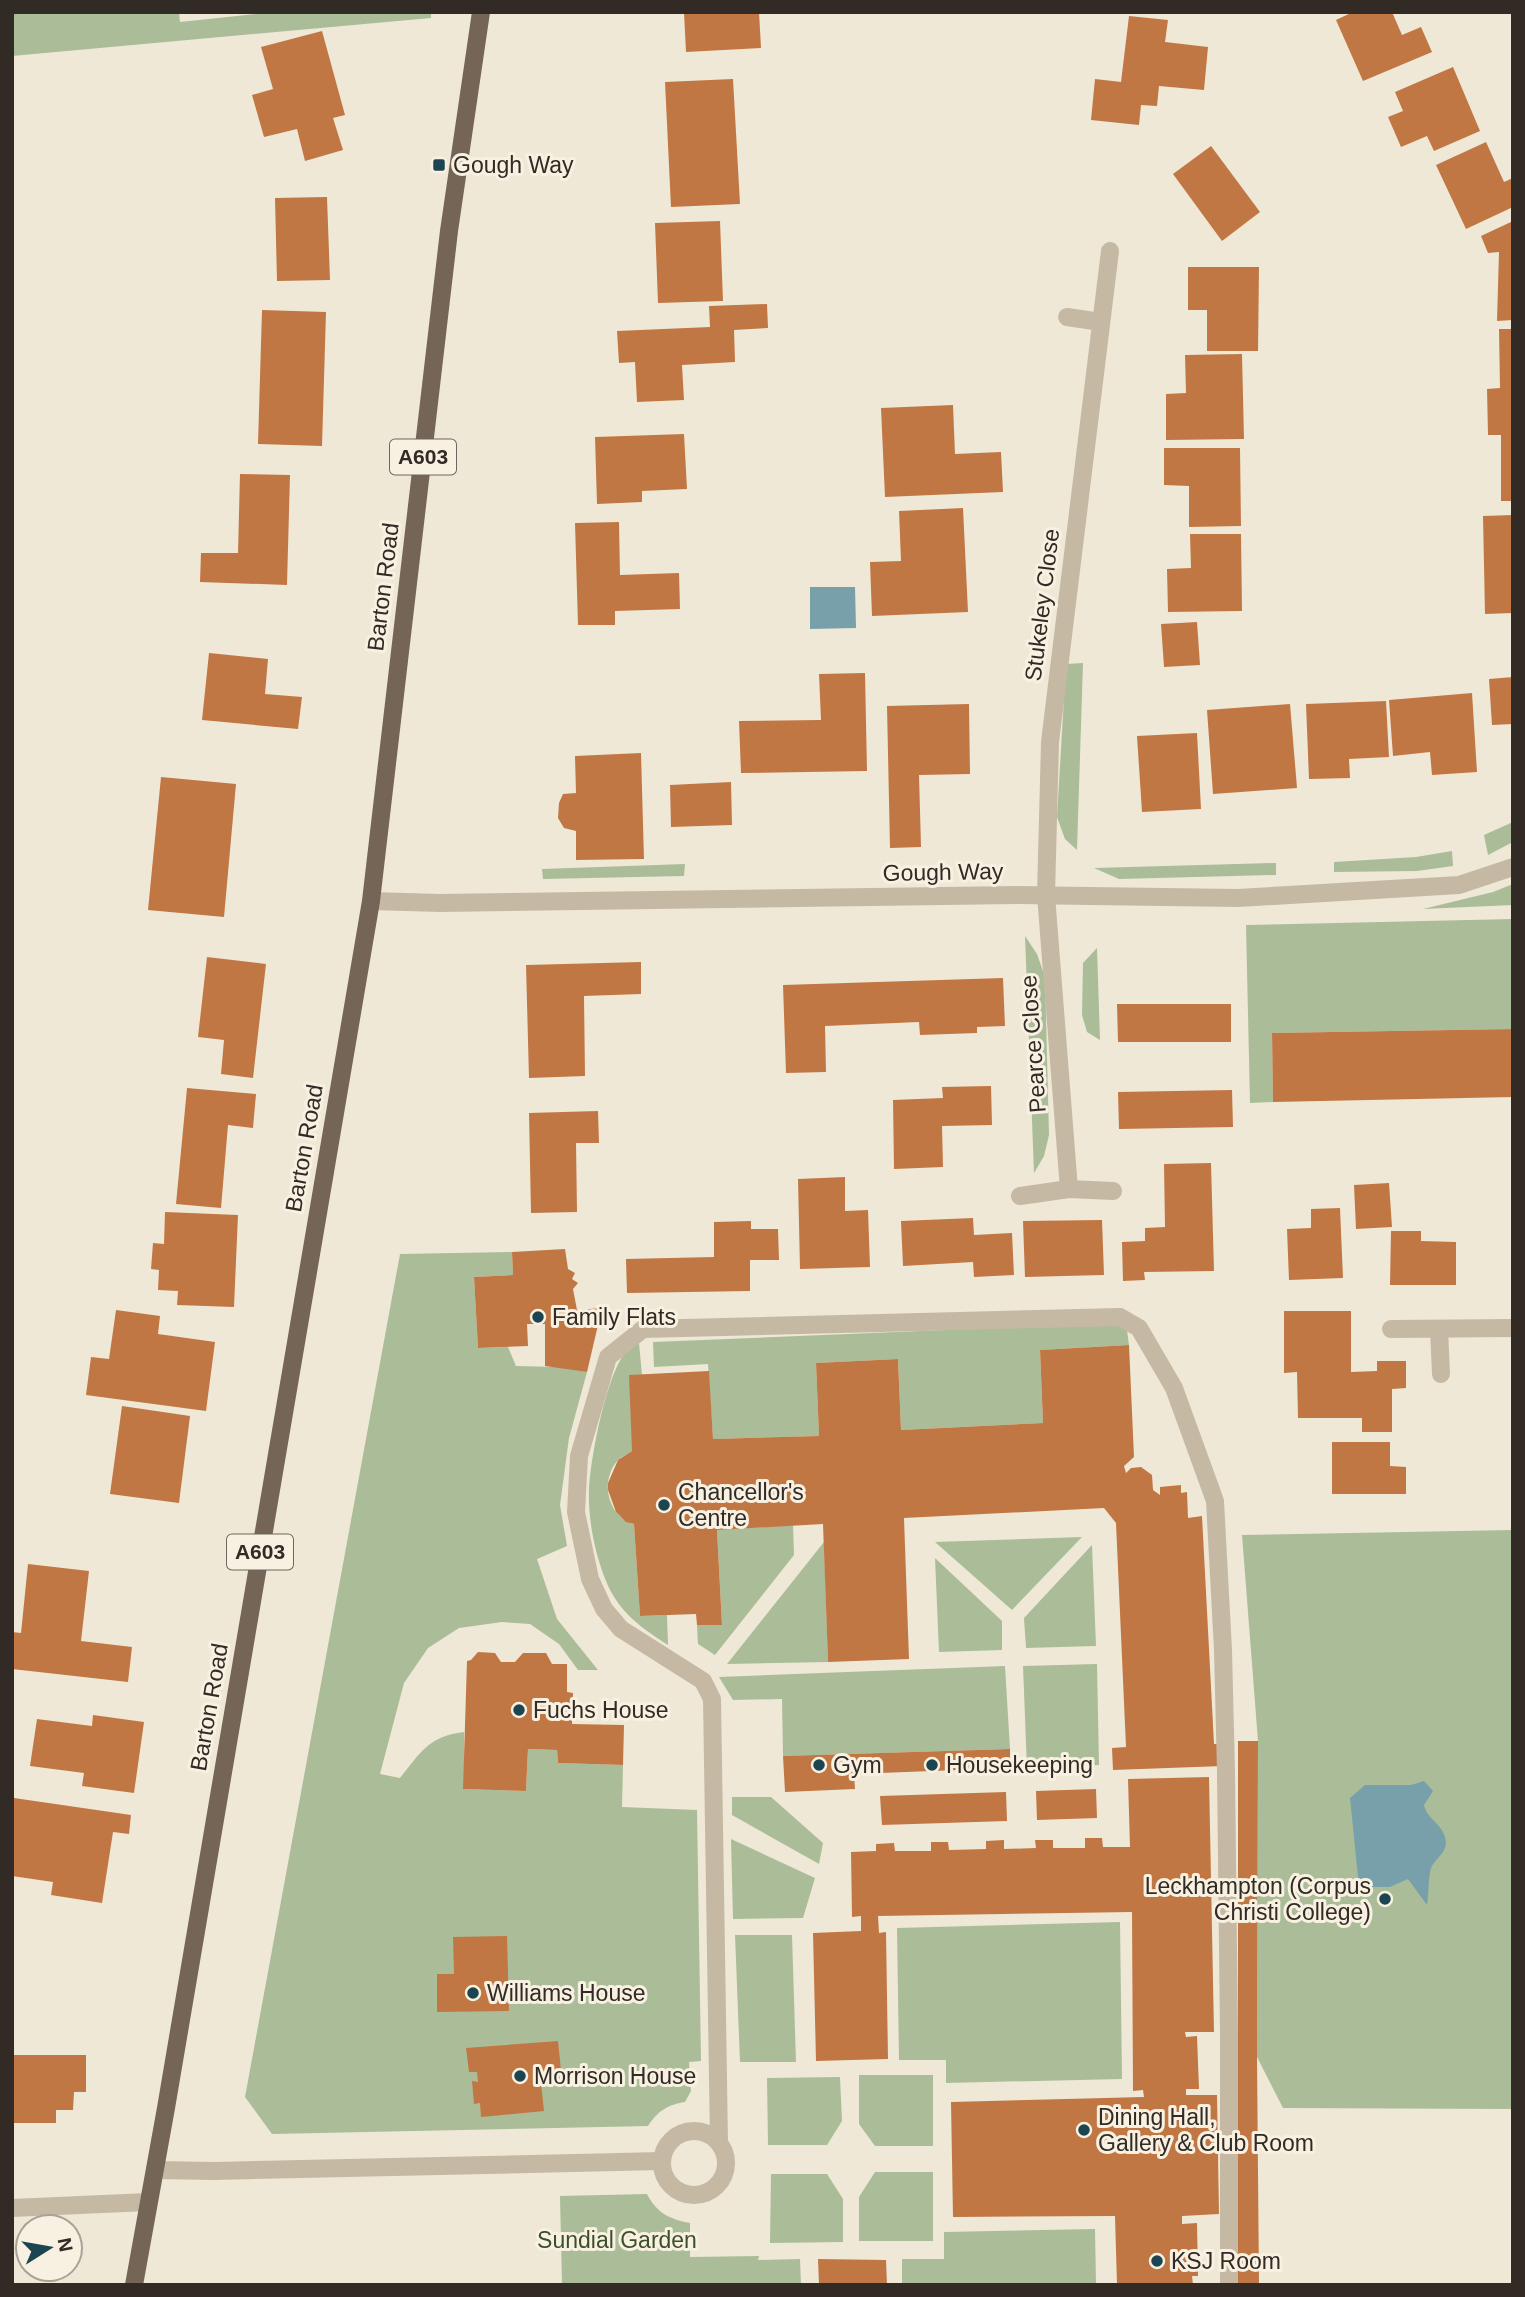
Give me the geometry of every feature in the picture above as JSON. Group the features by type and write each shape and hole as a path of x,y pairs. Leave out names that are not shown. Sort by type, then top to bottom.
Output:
{"main road":[{"name":"Barton Road","path":"134,2285 371,901 449,231 481,12"}],"street":[{"name":"Stukeley Close","path":"1046,895 1049,741 1110,251"},
{"path":"1067,317 1101,322"},
{"name":"Gough Way","path":"371,901 440,903 1046,895 1238,898 1459,885 1513,867"},
{"name":"Pearce Close","path":"1046,895 1069,1189"},
{"path":"1020,1196 1069,1189 1113,1191"},
{"path":"719,2143 709,2134 698,2131 681,2133 672,2139 664,2150 662,2161 663,2174 669,2183 679,2191 698,2195 717,2185 727,2163 719,2143 712,1699 703,1681 621,1629 604,1609 590,1578 576,1512 579,1456 608,1357 643,1329 1120,1317 1139,1328 1174,1388 1215,1501 1226,1772 1228,2285"},
{"path":"1391,1329 1513,1328"},
{"path":"1439,1329 1441,1374"},
{"path":"155,2170 662,2161"},
{"path":"12,2208 148,2202"}],"green space":[{"path":"12,12 179,12 180,22 276,12 431,12 431,18 12,56"},
{"path":"1083,663 1077,850 1065,839 1057,817 1066,664"},
{"path":"1513,822 1513,842 1488,855 1484,835"},
{"path":"1452,851 1453,866 1417,871 1334,872 1334,862 1416,857"},
{"path":"1276,863 1276,875 1119,879 1094,868"},
{"path":"685,864 684,876 543,879 542,869"},
{"path":"1513,884 1513,905 1423,909 1493,892"},
{"path":"1513,919 1513,1029 1272,1033 1273,1102 1250,1103 1246,925"},
{"path":"1025,936 1037,954 1045,977 1049,1135 1044,1156 1034,1173"},
{"path":"1097,948 1100,1040 1087,1032 1082,1015 1083,963"},
{"path":"512,1252 513,1275 474,1277 478,1348 508,1347 516,1366 557,1367 587,1372 569,1438 560,1505 567,1546 537,1559 557,1619 598,1670 578,1670 559,1644 530,1624 502,1622 459,1628 428,1648 404,1683 380,1774 400,1778 420,1753 434,1741 464,1732 464,1789 526,1791 528,1749 557,1750 558,1763 623,1765 622,1807 697,1810 701,2061 689,2062 691,2091 685,2102 664,2110 655,2116 648,2126 272,2134 245,2097 400,1254"},
{"path":"1115,1323 1127,1330 1129,1345 1040,1350 1043,1423 901,1430 898,1359 816,1363 819,1436 713,1439 708,1364 654,1367 653,1342"},
{"path":"639,1343 642,1375 632,1451 618,1460 612,1468 608,1488 609,1497 618,1514 634,1524 640,1616 667,1615 668,1645 631,1618 611,1592 599,1560 590,1514 592,1460 600,1418 619,1363 627,1351"},
{"path":"793,1525 794,1555 715,1655 698,1644 697,1625 722,1624 717,1530"},
{"name":"Leckhampton (Corpus Christi College)","path":"1513,1530 1513,2109 1283,2108 1257,2057 1258,1741 1242,1535"},
{"path":"1082,1537 1012,1610 935,1542"},
{"path":"824,1542 828,1662 727,1664"},
{"path":"1092,1545 1096,1646 1026,1648 1024,1618"},
{"path":"935,1558 1002,1621 1002,1650 939,1652"},
{"path":"1097,1664 1099,1765 1027,1769 1023,1666"},
{"path":"1005,1666 1010,1749 783,1756 782,1699 733,1700 719,1677"},
{"path":"732,1797 771,1797 823,1843 819,1864 732,1815"},
{"path":"731,1839 815,1878 803,1918 733,1919"},
{"path":"1120,1922 1122,2079 946,2083 946,2060 899,2060 897,1928"},
{"path":"735,1935 792,1935 796,2062 740,2062"},
{"path":"859,2075 933,2075 933,2146 875,2146 859,2124"},
{"path":"840,2077 842,2121 827,2145 768,2145 767,2078"},
{"path":"875,2172 933,2172 933,2241 859,2241 859,2197"},
{"path":"771,2174 827,2174 843,2199 843,2242 770,2243"},
{"name":"Sundial Garden","path":"647,2194 664,2214 690,2223 690,2257 759,2256 758,2260 800,2259 801,2285 562,2285 560,2196"},
{"path":"1095,2229 1096,2285 902,2285 902,2259 944,2259 944,2232"}],"water":[{"path":"810,587 855,587 856,628 810,629"},
{"path":"1424,1781 1433,1791 1424,1805 1443,1832 1446,1842 1444,1850 1431,1869 1427,1905 1408,1879 1390,1887 1359,1887 1350,1798 1365,1785 1411,1785"}],"building":[{"path":"684,12 759,12 761,48 686,52"},
{"path":"1353,12 1392,12 1402,35 1421,27 1432,52 1363,81 1336,20"},
{"path":"1129,16 1168,20 1165,42 1208,47 1204,90 1159,86 1157,106 1141,105 1139,125 1091,120 1095,79 1121,82"},
{"path":"322,31 345,115 333,118 343,150 305,161 297,129 264,137 252,95 273,89 261,47"},
{"path":"1453,67 1480,131 1434,151 1427,136 1401,147 1388,117 1403,111 1395,92"},
{"path":"733,79 740,204 671,207 665,82"},
{"path":"1486,142 1504,182 1513,178 1513,207 1466,229 1436,165"},
{"path":"1211,146 1260,212 1222,241 1173,174"},
{"path":"327,197 330,280 277,281 275,198"},
{"path":"720,221 723,301 658,303 655,223"},
{"path":"1513,221 1513,320 1497,321 1499,252 1488,253 1481,236"},
{"path":"1188,267 1259,267 1258,351 1207,351 1207,310 1188,310"},
{"path":"767,304 768,328 734,330 735,362 682,365 684,400 637,402 635,362 619,363 617,331 710,327 709,306"},
{"path":"262,310 326,312 322,446 258,444"},
{"path":"1499,329 1513,329 1513,501 1501,501 1501,435 1488,435 1487,389 1500,388"},
{"path":"1242,354 1244,439 1166,440 1166,394 1186,393 1185,355"},
{"path":"953,405 955,454 1001,452 1003,492 885,497 881,408"},
{"path":"684,434 687,489 642,491 642,502 597,504 595,437"},
{"path":"1164,448 1240,448 1241,526 1189,527 1189,486 1164,485"},
{"path":"240,474 290,475 287,585 200,582 201,553 238,553"},
{"path":"963,508 968,612 872,616 870,562 901,561 899,511"},
{"path":"1513,515 1513,613 1485,614 1483,516"},
{"path":"619,522 620,575 679,573 680,609 615,611 615,625 578,625 575,523"},
{"path":"1190,534 1241,534 1242,611 1168,612 1167,569 1191,568"},
{"path":"1197,622 1200,665 1164,667 1161,624"},
{"path":"209,653 268,659 265,694 302,697 298,729 202,720"},
{"path":"865,673 867,771 741,773 739,721 821,720 819,674"},
{"path":"1513,677 1513,724 1492,725 1489,679"},
{"path":"1472,693 1477,772 1432,775 1430,752 1393,756 1389,700"},
{"path":"1386,701 1389,757 1349,759 1350,778 1309,779 1306,704"},
{"path":"969,704 970,774 919,775 921,847 890,848 887,706"},
{"path":"1290,704 1297,788 1213,794 1207,710"},
{"path":"1197,733 1201,809 1142,812 1137,736"},
{"path":"641,753 644,859 576,860 576,831 564,828 558,818 563,794 576,793 575,756"},
{"path":"161,777 236,784 224,917 148,910"},
{"path":"731,782 732,825 671,827 670,785"},
{"path":"207,957 266,964 253,1078 221,1074 224,1040 198,1037"},
{"path":"641,962 641,994 584,996 585,1076 529,1078 526,965"},
{"path":"1003,978 1005,1026 977,1027 977,1033 920,1035 919,1022 825,1026 826,1072 786,1073 783,985"},
{"path":"1117,1004 1231,1004 1231,1042 1118,1042"},
{"path":"1513,1029 1513,1097 1273,1102 1272,1033"},
{"path":"991,1086 992,1125 942,1126 943,1167 894,1169 893,1100 943,1098 942,1087"},
{"path":"187,1088 256,1094 253,1128 228,1125 221,1208 176,1204"},
{"path":"1232,1090 1233,1127 1119,1129 1118,1092"},
{"path":"598,1111 599,1143 576,1143 577,1212 531,1213 529,1113"},
{"path":"1211,1163 1214,1271 1144,1272 1145,1280 1123,1281 1122,1242 1145,1241 1145,1228 1165,1227 1164,1164"},
{"path":"845,1177 845,1211 868,1210 870,1267 800,1269 798,1179"},
{"path":"1389,1183 1392,1227 1356,1229 1354,1185"},
{"path":"1340,1208 1343,1278 1289,1280 1287,1229 1311,1228 1311,1209"},
{"path":"165,1212 238,1215 234,1307 177,1305 178,1291 158,1290 159,1270 151,1269 153,1243 164,1244"},
{"path":"973,1218 974,1235 1012,1233 1014,1275 974,1277 973,1262 903,1266 901,1221"},
{"path":"1102,1220 1104,1275 1025,1277 1023,1221"},
{"path":"751,1221 751,1229 778,1229 779,1260 750,1260 750,1291 627,1293 626,1259 714,1257 714,1222"},
{"path":"1391,1231 1421,1231 1421,1241 1456,1242 1456,1285 1390,1285"},
{"name":"Family Flats","path":"565,1249 568,1269 575,1273 572,1279 578,1283 573,1289 577,1310 602,1308 587,1372 545,1366 545,1324 527,1324 528,1346 478,1348 474,1277 513,1275 512,1252"},
{"path":"116,1310 160,1316 158,1334 215,1342 206,1411 86,1395 91,1357 109,1359"},
{"path":"1284,1311 1351,1311 1351,1372 1377,1371 1377,1361 1406,1361 1406,1388 1392,1389 1392,1432 1362,1432 1362,1418 1298,1418 1297,1372 1284,1373"},
{"path":"1129,1345 1134,1457 1124,1466 1126,1473 1131,1468 1141,1467 1152,1475 1153,1490 1160,1495 1160,1487 1181,1485 1181,1493 1187,1492 1188,1518 1202,1516 1214,1744 1223,1744 1223,1766 1113,1770 1112,1748 1126,1747 1116,1523 1104,1508 904,1518 909,1659 828,1662 823,1524 717,1530 722,1625 697,1625 696,1614 640,1616 634,1524 626,1522 616,1512 608,1490 608,1483 618,1460 632,1451 629,1375 709,1371 713,1439 819,1436 816,1363 898,1359 901,1430 1043,1423 1040,1350"},
{"path":"122,1406 190,1416 179,1503 110,1494"},
{"path":"1332,1442 1390,1442 1390,1466 1406,1467 1406,1494 1332,1494"},
{"path":"28,1564 89,1571 81,1641 132,1647 128,1682 12,1669 12,1632 21,1633"},
{"name":"Fuchs House","path":"478,1652 495,1653 501,1662 515,1662 523,1653 546,1653 552,1664 567,1664 567,1692 573,1693 572,1724 624,1725 623,1765 558,1763 557,1750 528,1749 526,1791 463,1789 467,1661"},
{"path":"93,1715 144,1722 134,1793 82,1786 84,1773 30,1766 37,1719 92,1726"},
{"path":"1238,1741 1258,1741 1259,2285 1238,2285"},
{"path":"1010,1749 1010,1768 854,1774 855,1789 785,1792 783,1756"},
{"path":"1209,1777 1214,2032 1185,2032 1186,2037 1197,2036 1199,2089 1186,2089 1186,2095 1217,2095 1219,2214 1182,2216 1182,2224 1197,2223 1198,2276 1192,2276 1193,2285 1117,2285 1115,2216 953,2217 951,2102 1144,2097 1143,2090 1133,2091 1132,1912 878,1916 879,1933 886,1932 888,2059 816,2061 813,1933 861,1931 861,1916 852,1917 851,1852 876,1851 876,1844 894,1843 895,1851 931,1851 931,1842 948,1842 949,1850 986,1849 986,1841 1004,1840 1004,1849 1036,1848 1035,1840 1053,1840 1053,1848 1085,1848 1085,1838 1102,1838 1103,1847 1130,1847 1128,1779"},
{"path":"1096,1789 1097,1818 1037,1820 1036,1791"},
{"path":"1006,1792 1007,1821 882,1825 880,1796"},
{"path":"14,1798 131,1815 129,1834 113,1832 102,1903 51,1895 53,1882 12,1876"},
{"name":"Williams House","path":"507,1936 509,2011 437,2012 437,1974 454,1974 453,1937"},
{"name":"Morrison House","path":"558,2041 562,2080 541,2083 544,2111 481,2117 480,2103 474,2104 472,2081 478,2082 477,2072 469,2072 466,2048"},
{"path":"12,2055 86,2055 86,2092 74,2092 73,2110 56,2110 56,2123 12,2123"},
{"path":"818,2259 886,2260 887,2285 819,2285"}],"place":[{"name":"Gough Way","path":"439,165"},
{"name":"Family Flats","path":"538,1317"},
{"name":"Chancellor's Centre","path":"664,1505"},
{"name":"Fuchs House","path":"519,1710"},
{"name":"Gym","path":"819,1765"},
{"name":"Housekeeping","path":"932,1765"},
{"name":"Leckhampton (Corpus Christi College)","path":"1385,1899"},
{"name":"Williams House","path":"473,1993"},
{"name":"Morrison House","path":"520,2076"},
{"name":"Dining Hall, Gallery & Club Room","path":"1084,2130"},
{"name":"KSJ Room","path":"1157,2261"}]}
